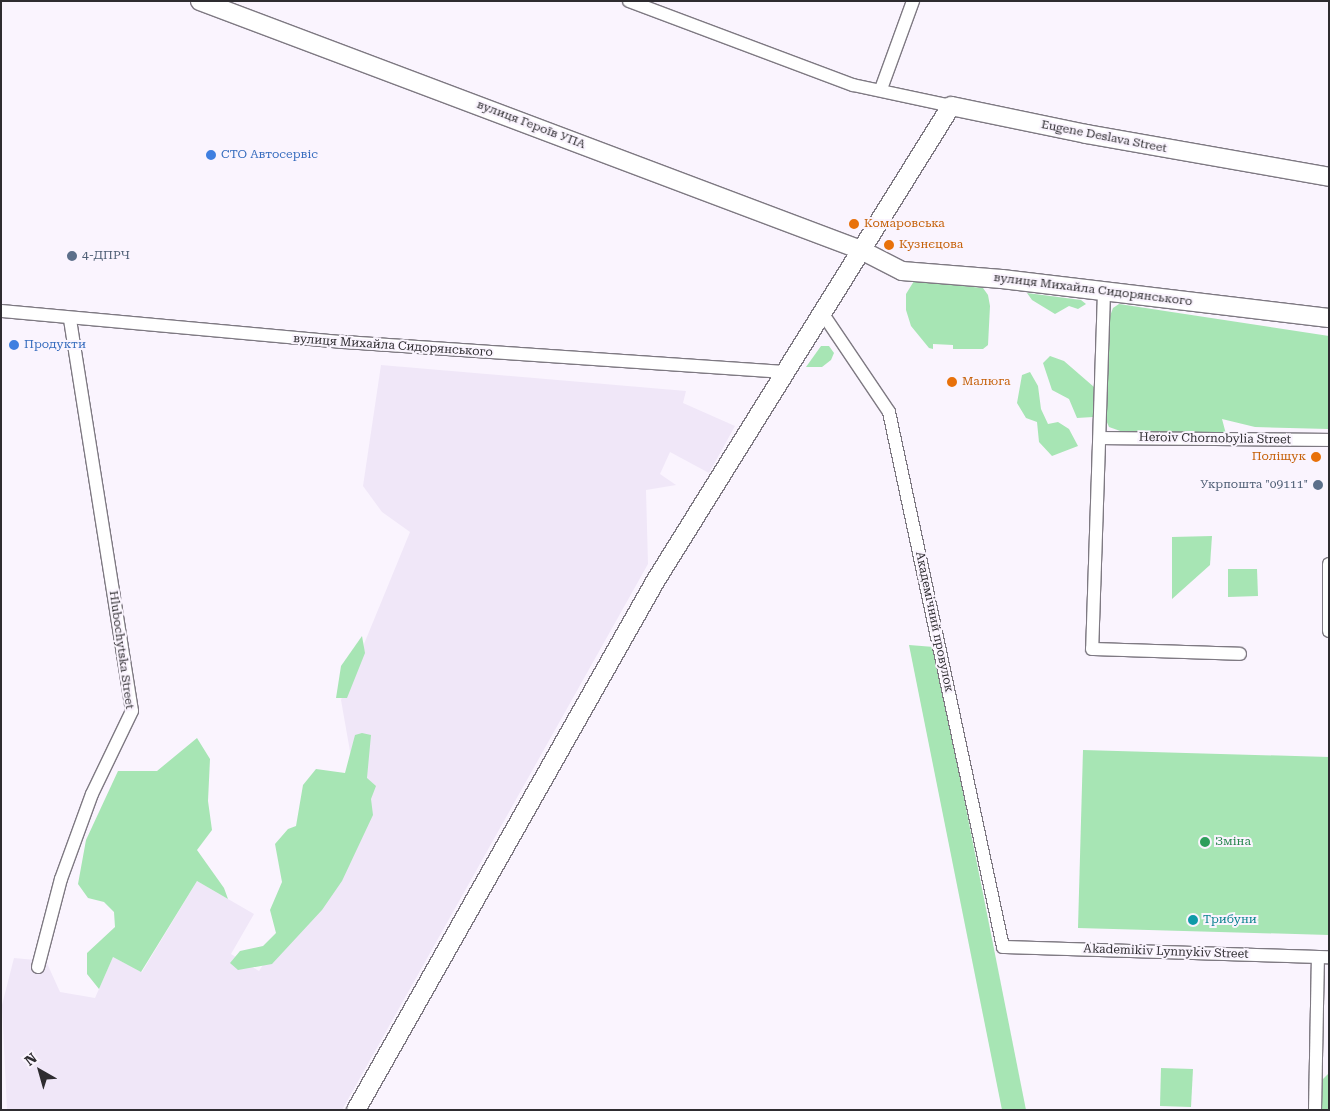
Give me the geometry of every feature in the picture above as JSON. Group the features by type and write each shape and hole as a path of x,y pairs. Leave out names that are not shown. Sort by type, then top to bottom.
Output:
{"street":[{"name":"вулиця Героїв УПА","path":"200,1 861,250"},
{"name":"Eugene Deslava Street","path":"630,1 853,85 881,89 951,106 1086,134 1329,177"},
{"path":"881,89 913,1"},
{"path":"356,1110 656,580 951,106"},
{"name":"вулиця Михайла Сидорянського","path":"861,250 902,271 1002,279 1329,318"},
{"path":"1104,292 1101,438 1092,649 1240,654"},
{"name":"вулиця Михайла Сидорянського","path":"1,311 70,320 352,343 786,372"},
{"name":"Академічний провулок","path":"823,314 889,412 1003,948"},
{"name":"Hlubochytska Street","path":"38,967 61,879 92,794 132,711 70,320"},
{"name":"Heroiv Chornobylia Street","path":"1101,438 1329,440"},
{"path":"1329,564 1329,631"},
{"name":"Akademikiv Lynnykiv Street","path":"1003,948 1324,957"},
{"path":"1315,1110 1324,957"}],"shaded area":[{"path":"381,365 686,391 683,403 735,426 709,473 670,452 660,474 676,485 646,490 648,564 342,1110 7,1110 2,1005 14,958 46,961 60,992 95,998 113,957 142,972 197,881 254,914 231,954 259,971 361,814 341,700 410,532 382,512 363,486"}],"green space":[{"path":"914,281 983,288 988,295 990,306 988,345 983,349 953,349 953,345 933,344 933,349 929,348 911,326 906,310 906,294"},
{"path":"1027,293 1081,300 1086,304 1078,309 1069,306 1055,314 1032,300"},
{"path":"1119,304 1329,336 1328,429 1255,427 1222,419 1226,434 1126,433 1109,427 1106,420 1110,316 1113,308"},
{"path":"821,346 829,346 834,353 831,360 822,367 806,367"},
{"path":"1050,356 1064,361 1094,387 1093,417 1077,418 1069,399 1052,390 1043,363"},
{"path":"1030,372 1038,386 1041,409 1048,424 1058,422 1069,429 1078,446 1052,456 1039,442 1037,422 1026,418 1017,403 1022,375"},
{"path":"1212,536 1210,565 1172,599 1172,537"},
{"path":"1228,569 1257,569 1258,596 1228,597"},
{"path":"362,636 365,653 347,698 336,698 341,666"},
{"path":"909,645 934,647 1026,1110 1002,1110"},
{"path":"362,733 371,735 367,778 376,786 371,799 373,815 342,881 322,910 272,964 238,970 230,963 240,951 263,946 276,933 270,910 282,882 275,844 288,829 296,826 303,785 316,769 345,773 355,735"},
{"path":"197,738 210,759 208,801 212,830 197,850 224,888 228,899 197,881 141,972 113,957 99,989 87,974 87,953 115,927 114,912 104,902 88,898 78,884 86,840 118,771 157,771"},
{"name":"Зміна","path":"1083,750 1329,757 1329,935 1078,928"},
{"path":"1161,1068 1193,1069 1191,1107 1160,1106"},
{"path":"1329,1073 1329,1110 1321,1110 1322,1080"}],"place":[{"name":"СТО Автосервіс","path":"211,155"},
{"name":"Комаровська","path":"854,224"},
{"name":"Кузнєцова","path":"889,245"},
{"name":"4-ДПРЧ","path":"72,256"},
{"name":"Продукти","path":"14,345"},
{"name":"Малюга","path":"952,382"},
{"name":"Поліщук","path":"1316,457"},
{"name":"Укрпошта \"09111\"","path":"1318,485"},
{"name":"Зміна","path":"1205,842"},
{"name":"Трибуни","path":"1193,920"}]}
